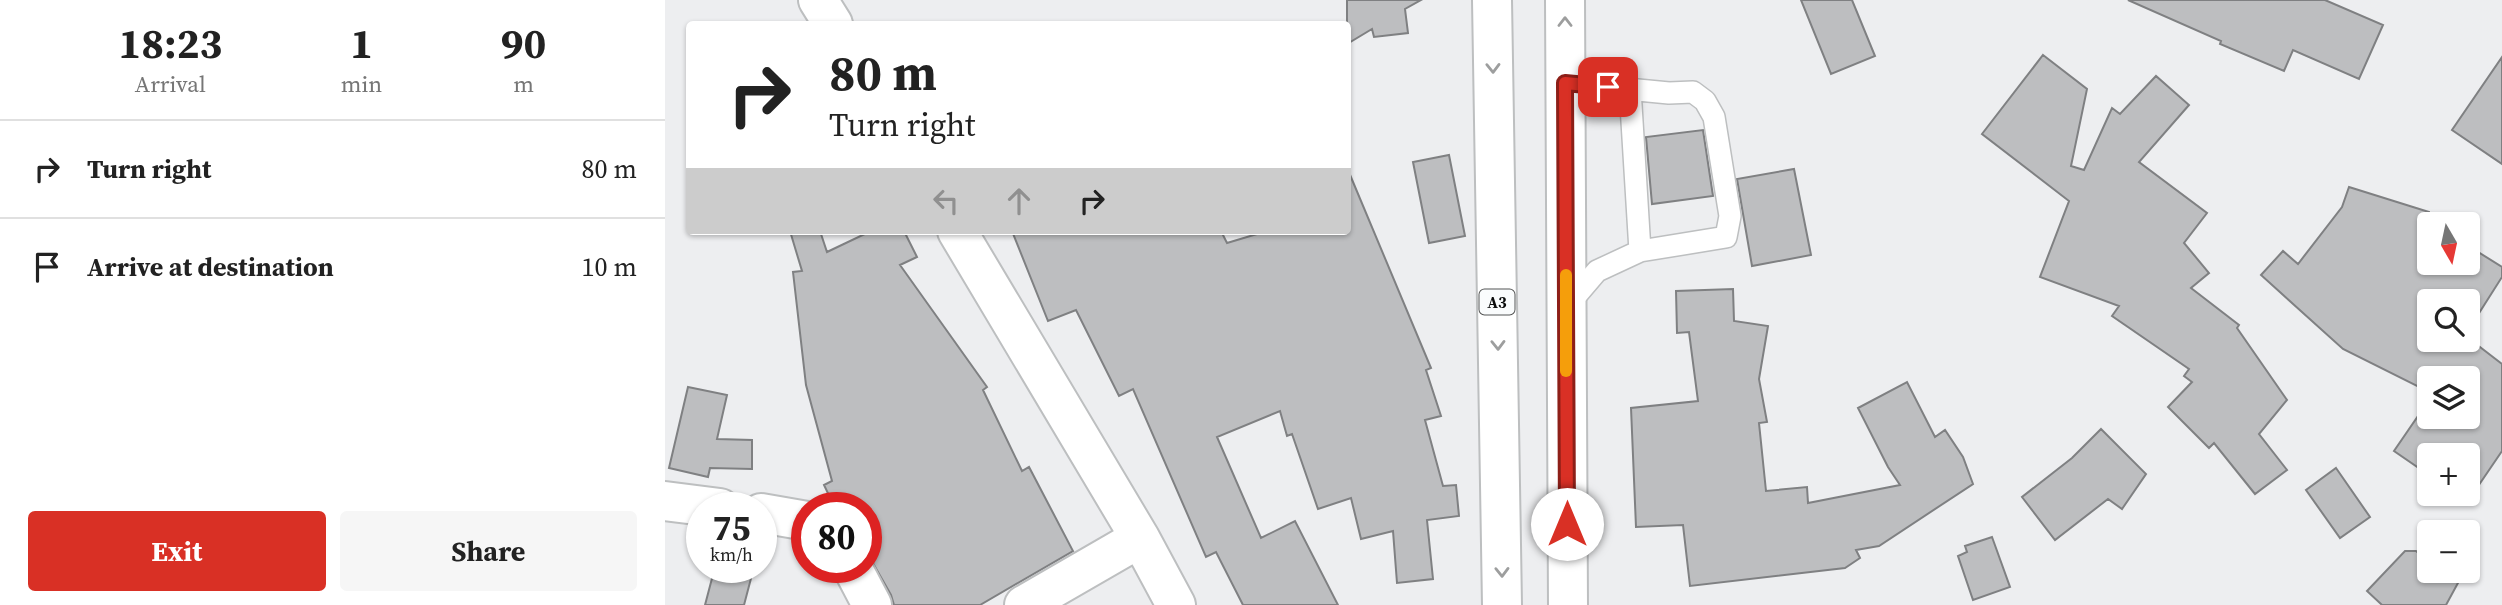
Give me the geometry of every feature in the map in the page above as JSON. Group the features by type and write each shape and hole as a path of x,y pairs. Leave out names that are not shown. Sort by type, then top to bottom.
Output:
{"main road":[{"path":"818,0 831,21"},
{"name":"A3","path":"1492,0 1502,605"},
{"path":"1565,0 1568,605"},
{"path":"959,235 1140,538 1176,605"},
{"path":"665,501 686,504"},
{"path":"1024,605 1140,538"},
{"path":"860,583 872,605"}],"lane":[{"path":"1565,83 1693,92 1705,101 1714,117 1730,216 1726,237 1640,251 1597,271 1566,307"},
{"path":"1630,89 1640,251"}],"building":[{"path":"1347,0 1421,0 1405,9 1408,33 1374,37 1372,29 1351,42 1351,21 1347,21"},
{"path":"1801,0 1852,0 1875,56 1831,74"},
{"path":"2128,0 2325,0 2383,25 2359,79 2293,50 2284,71"},
{"path":"2043,55 2087,89 2071,166 2084,170 2112,108 2120,114 2156,76 2189,105 2139,162 2207,213 2184,243 2209,273 2191,288 2239,325 2237,328 2287,400 2259,434 2287,470 2255,494 2214,443 2209,448 2168,407 2192,382 2184,376 2189,369 2112,316 2119,306 2040,277 2069,201 1982,134"},
{"path":"2502,57 2502,164 2452,130"},
{"path":"1703,130 1713,196 1652,204 1646,137"},
{"path":"1449,155 1465,236 1429,243 1413,162"},
{"path":"1794,169 1811,255 1752,266 1737,179"},
{"path":"1351,177 1431,368 1426,370 1441,416 1425,420 1443,486 1456,485 1459,516 1427,520 1433,579 1397,583 1393,531 1361,539 1351,498 1318,509 1292,434 1287,436 1280,411 1217,437 1261,538 1295,521 1338,605 1243,605 1216,552 1206,557 1133,389 1119,396 1076,310 1048,321 1014,235 1223,235 1227,243 1254,235 1351,235"},
{"path":"2349,187 2429,212 2417,212 2417,275 2480,275 2480,253 2502,267 2502,277 2480,312 2480,289 2417,289 2417,352 2480,352 2480,347 2502,364 2502,451 2480,483 2480,443 2417,443 2417,467 2394,451 2417,417 2417,429 2480,429 2480,366 2417,366 2417,386 2343,349 2261,275 2283,251 2298,264 2342,207"},
{"path":"791,235 821,235 827,252 863,235 906,235 917,257 900,265 987,387 983,390 1022,471 1029,467 1073,551 980,605 894,605 882,579 882,492 827,492 824,485 832,481 806,385 793,272 802,271"},
{"path":"1733,289 1734,321 1768,326 1759,379 1767,422 1759,423 1766,491 1807,487 1808,503 1900,485 1858,408 1907,382 1935,437 1945,430 1963,457 1973,484 1879,546 1856,550 1860,558 1845,568 1690,586 1683,525 1636,527 1631,408 1698,401 1689,332 1677,333 1676,291"},
{"path":"688,387 727,395 717,439 752,440 752,469 710,468 708,477 669,468"},
{"path":"2101,429 2146,474 2122,509 2108,499 2055,540 2022,497 2072,458"},
{"path":"2336,468 2370,517 2340,538 2306,490"},
{"path":"1992,537 2010,587 1973,600 1958,556 1967,552 1965,546"},
{"path":"2405,551 2417,552 2417,583 2458,583 2446,605 2382,605 2367,591"},
{"path":"711,583 750,583 744,605 705,605"}],"slow traffic":[{"path":"1566,275 1566,371"}],"route":[{"path":"1567,524 1565,83 1608,87"}]}
